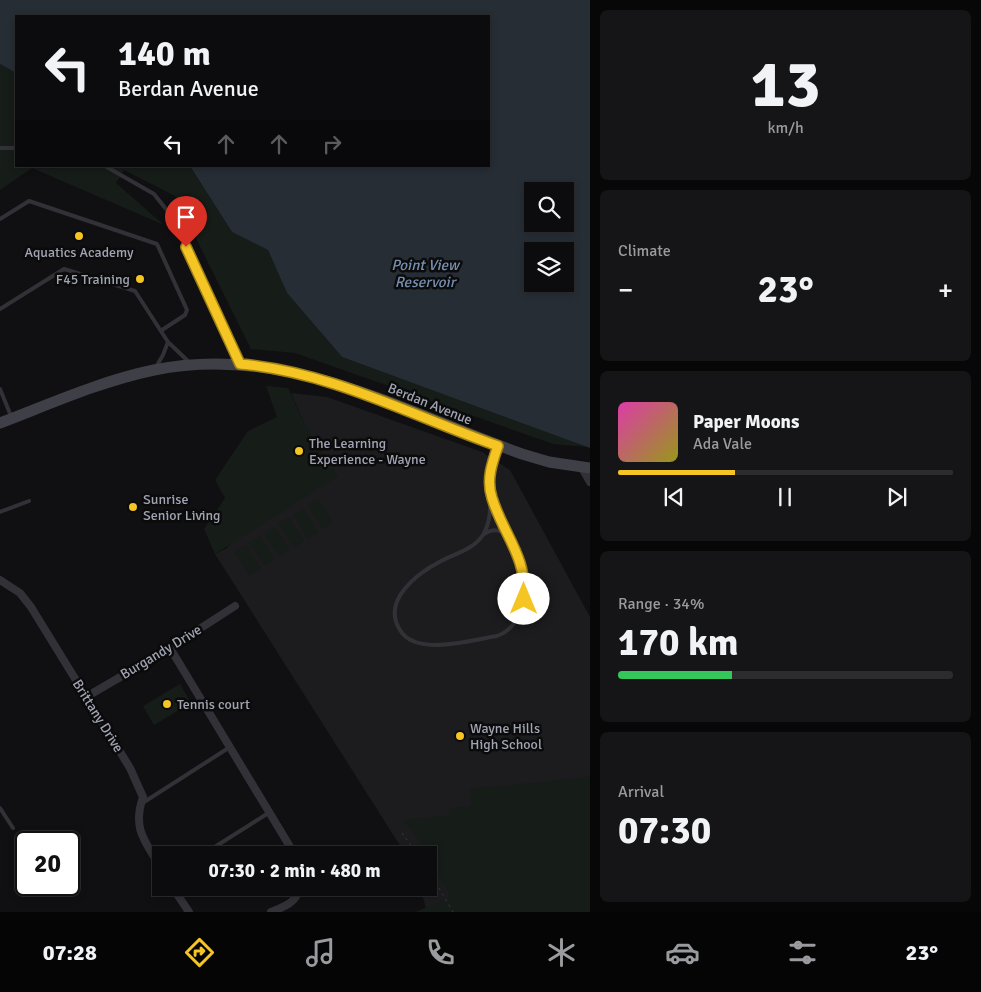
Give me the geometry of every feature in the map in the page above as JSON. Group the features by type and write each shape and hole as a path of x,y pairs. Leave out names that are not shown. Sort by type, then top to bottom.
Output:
{"main road":[{"name":"Berdan Avenue","path":"0,423 122,378 153,370 191,364 240,364 272,367 316,377 498,446 549,462 586,468"}],"street":[{"path":"586,468 590,482"},
{"name":"Brittany Drive","path":"0,580 20,593 31,607 138,783 143,797 140,804 138,823 140,833 152,853"},
{"name":"Burgandy Drive","path":"86,696 170,648 235,606"},
{"path":"170,648 290,846"},
{"path":"179,896 189,912"},
{"path":"270,912 289,904 296,896"}],"lane":[{"path":"0,148 15,148"},
{"path":"107,167 154,194 163,203 173,218 240,364"},
{"path":"0,219 29,201 157,244 187,310 185,315 162,330"},
{"path":"0,309 64,269 135,291 168,342 191,364"},
{"path":"153,370 163,355 168,342"},
{"path":"0,389 12,418"},
{"path":"491,497 524,571 525,584 520,615 514,626 507,632 496,636 423,646 411,642 401,632 396,622 394,612 398,597 431,566 474,546 483,534 490,515 490,468 498,446"},
{"path":"0,512 29,501"},
{"path":"483,534 493,530 500,530 509,536"},
{"path":"140,804 230,747"},
{"path":"0,808 13,828"},
{"path":"216,846 270,812"}],"path":[{"path":"402,833 411,846"},
{"path":"437,884 453,912"}],"shaded area":[{"path":"0,64 15,72 15,167 191,167 232,232 268,250 287,293 342,357 588,447 553,444 295,353 251,349 175,196 124,170 116,183 164,225 32,168 0,190"},
{"path":"266,386 288,388 304,423 338,476 215,554 204,529 225,498 215,480 248,431 277,417"},
{"name":"Wayne Hills High School","path":"291,393 327,397 482,452 510,470 590,617 590,912 416,912 426,908 422,896 437,896 437,846 400,846 215,554 227,548 304,423"},
{"path":"318,499 333,522 323,529 307,505"},
{"path":"303,508 319,532 308,539 293,515"},
{"path":"289,517 304,541 294,548 278,524"},
{"path":"275,527 290,550 279,557 264,534"},
{"path":"260,536 275,560 265,566 249,543"},
{"path":"246,545 261,569 250,576 235,552"},
{"name":"Tennis court","path":"180,684 191,703 154,725 143,706"},
{"path":"590,777 590,912 416,912 451,897 437,870 437,846 423,846 404,820 450,815 450,808 472,805 470,789"}],"water":[{"name":"Point View Reservoir","path":"0,0 590,0 590,448 342,357 287,293 268,250 232,232 191,167 490,167 490,15 15,15 15,72 0,64"}],"place":[{"name":"Aquatics Academy","path":"79,236"},
{"name":"F45 Training","path":"140,279"},
{"name":"The Learning Experience - Wayne","path":"299,451"},
{"name":"Sunrise Senior Living","path":"133,507"},
{"name":"Tennis court","path":"167,704"},
{"name":"Wayne Hills High School","path":"460,736"}],"route":[{"path":"186,247 240,364 272,367 316,377 498,446 490,468 491,497 524,571 524,599"}]}
